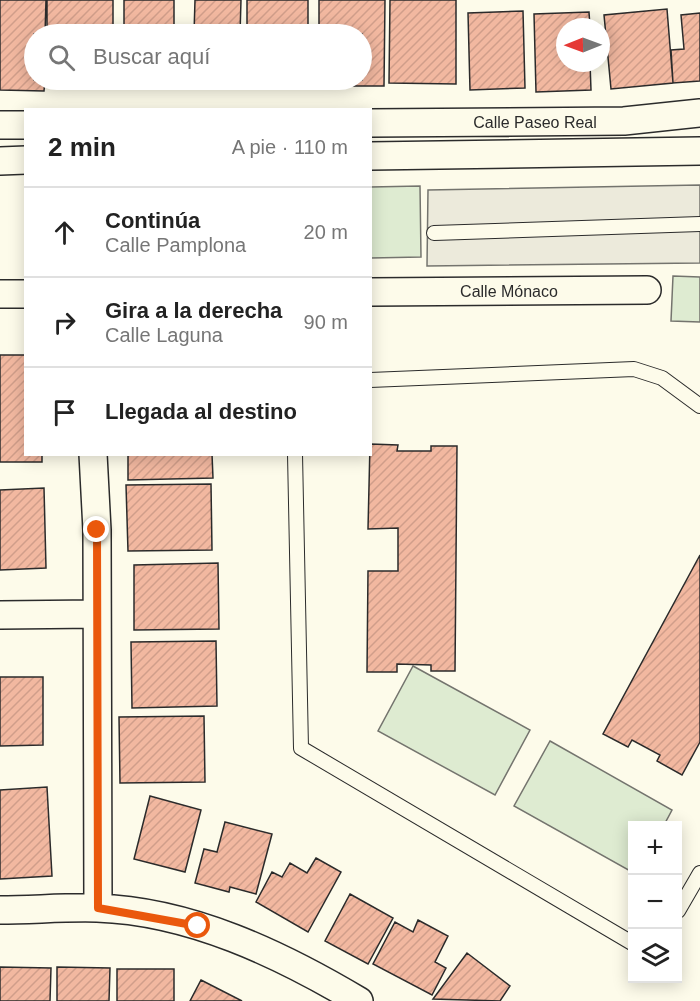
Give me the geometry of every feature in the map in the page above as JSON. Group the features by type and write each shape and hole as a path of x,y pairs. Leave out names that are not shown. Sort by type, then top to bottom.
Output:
{"street":[{"name":"Calle Paseo Real","path":"372,123 624,121 700,113"},
{"path":"0,125 24,125"},
{"name":"Calle Paseo Real","path":"372,156 700,151"},
{"path":"0,160 24,160"},
{"name":"Calle Mónaco","path":"372,292 647,290"},
{"path":"0,294 24,294"},
{"path":"93,456 97,614 98,908"},
{"path":"0,615 97,614"},
{"path":"0,910 98,908 176,921 240,939 359,1001"}],"lane":[{"path":"434,233 700,224"},
{"path":"372,380 634,369 662,378 700,406"},
{"path":"295,456 301,748 628,940"},
{"path":"682,904 700,873"}],"green space":[{"path":"420,186 421,257 372,258 372,187"},
{"path":"673,276 700,277 700,322 671,321"},
{"path":"413,666 530,730 495,795 378,731"},
{"path":"550,741 672,810 666,821 628,821 628,870 514,806"}],"shaded area":[{"path":"700,185 700,263 427,266 428,190"}],"building":[{"path":"0,0 46,0 45,24 24,24 24,90 44,91 0,90"},
{"path":"47,0 113,0 113,24 47,24"},
{"path":"124,0 174,0 174,24 124,24"},
{"path":"195,0 241,0 240,24 194,24"},
{"path":"247,0 308,0 308,24 247,24"},
{"path":"319,0 385,0 384,86 372,86 372,24 319,24"},
{"path":"390,0 456,0 456,84 389,83"},
{"path":"667,9 673,83 611,89 610,18 604,18 604,15"},
{"path":"523,11 525,88 470,90 468,13"},
{"path":"589,12 589,18 556,18 556,72 590,72 591,90 536,92 534,14"},
{"path":"700,13 700,81 673,83 671,50 684,49 681,15"},
{"path":"0,355 24,355 24,456 42,456 42,462 0,462"},
{"path":"372,444 398,445 397,451 431,451 431,446 457,446 455,671 431,671 431,665 397,664 397,672 367,672 368,571 398,571 398,528 368,529"},
{"path":"128,456 212,456 213,478 128,480"},
{"path":"211,484 212,550 128,551 126,485"},
{"path":"44,488 46,568 0,570 0,490"},
{"path":"700,555 700,742 682,775 657,761 660,755 632,740 628,747 603,734"},
{"path":"218,563 219,629 134,630 134,565"},
{"path":"216,641 217,706 132,708 131,642"},
{"path":"0,677 43,677 43,745 0,746"},
{"path":"204,716 205,782 120,783 119,717"},
{"path":"47,787 52,876 0,879 0,790"},
{"path":"150,796 201,810 185,872 134,859"},
{"path":"225,822 272,834 256,894 230,887 229,892 195,883 204,849 217,852"},
{"path":"316,858 341,872 308,932 256,902 272,872 282,877 290,863 307,873"},
{"path":"350,894 393,918 368,964 325,941"},
{"path":"418,920 448,936 435,962 446,968 432,995 373,964 395,922 413,932"},
{"path":"467,953 510,986 500,1001 433,999"},
{"path":"0,967 51,968 50,1001 0,1001"},
{"path":"57,967 110,968 109,1001 57,1001"},
{"path":"117,969 174,969 174,1001 117,1001"},
{"path":"201,980 242,1001 190,1001"}],"route":[{"path":"97,530 98,908 198,926"}]}
